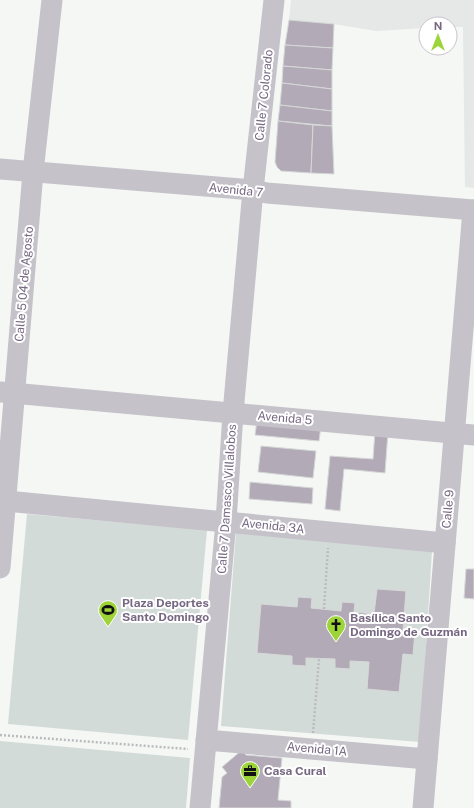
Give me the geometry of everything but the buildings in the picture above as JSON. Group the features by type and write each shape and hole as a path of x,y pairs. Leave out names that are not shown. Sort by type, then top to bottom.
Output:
{"street":[{"name":"Calle 5 04 de Agosto","path":"0,568 6,500 7,393 52,0"},
{"name":"Calle 7 Colorado","path":"253,190 274,0"},
{"name":"Avenida 7","path":"0,169 473,210"},
{"name":"Calle 7 Damasco Villalobos","path":"200,808 226,522 233,413 253,190"},
{"name":"Calle 9","path":"423,808 445,543 464,434 473,210"},
{"name":"Avenida 5","path":"7,393 464,434"},
{"name":"Avenida 3A","path":"6,500 445,543"},
{"name":"Avenida 1A","path":"206,745 312,749 427,759"}],"path":[{"path":"324,609 328,532"},
{"path":"312,749 319,659"},
{"path":"0,735 206,745"}],"shaded area":[{"path":"291,0 474,0 474,188 465,187 463,27 458,27 458,16 418,16 418,28 376,31 334,24 289,20"},
{"name":"Plaza Deportes Santo Domingo","path":"27,514 207,530 188,740 8,724"},
{"path":"236,533 432,551 420,742 221,726","holes":["406,592 403,630 415,631 413,655 403,654 399,692 367,688 369,662 350,661 350,669 335,668 335,659 306,658 306,666 292,656 312,598 311,608 341,611 355,603 354,612 374,614"]},
{"path":"0,741 190,758 186,808 0,808"}],"place":[{"name":"Plaza Deportes Santo Domingo","path":"108,627"},
{"name":"Basílica Santo Domingo de Guzmán","path":"336,642"},
{"name":"Casa Cural","path":"250,788"}]}
